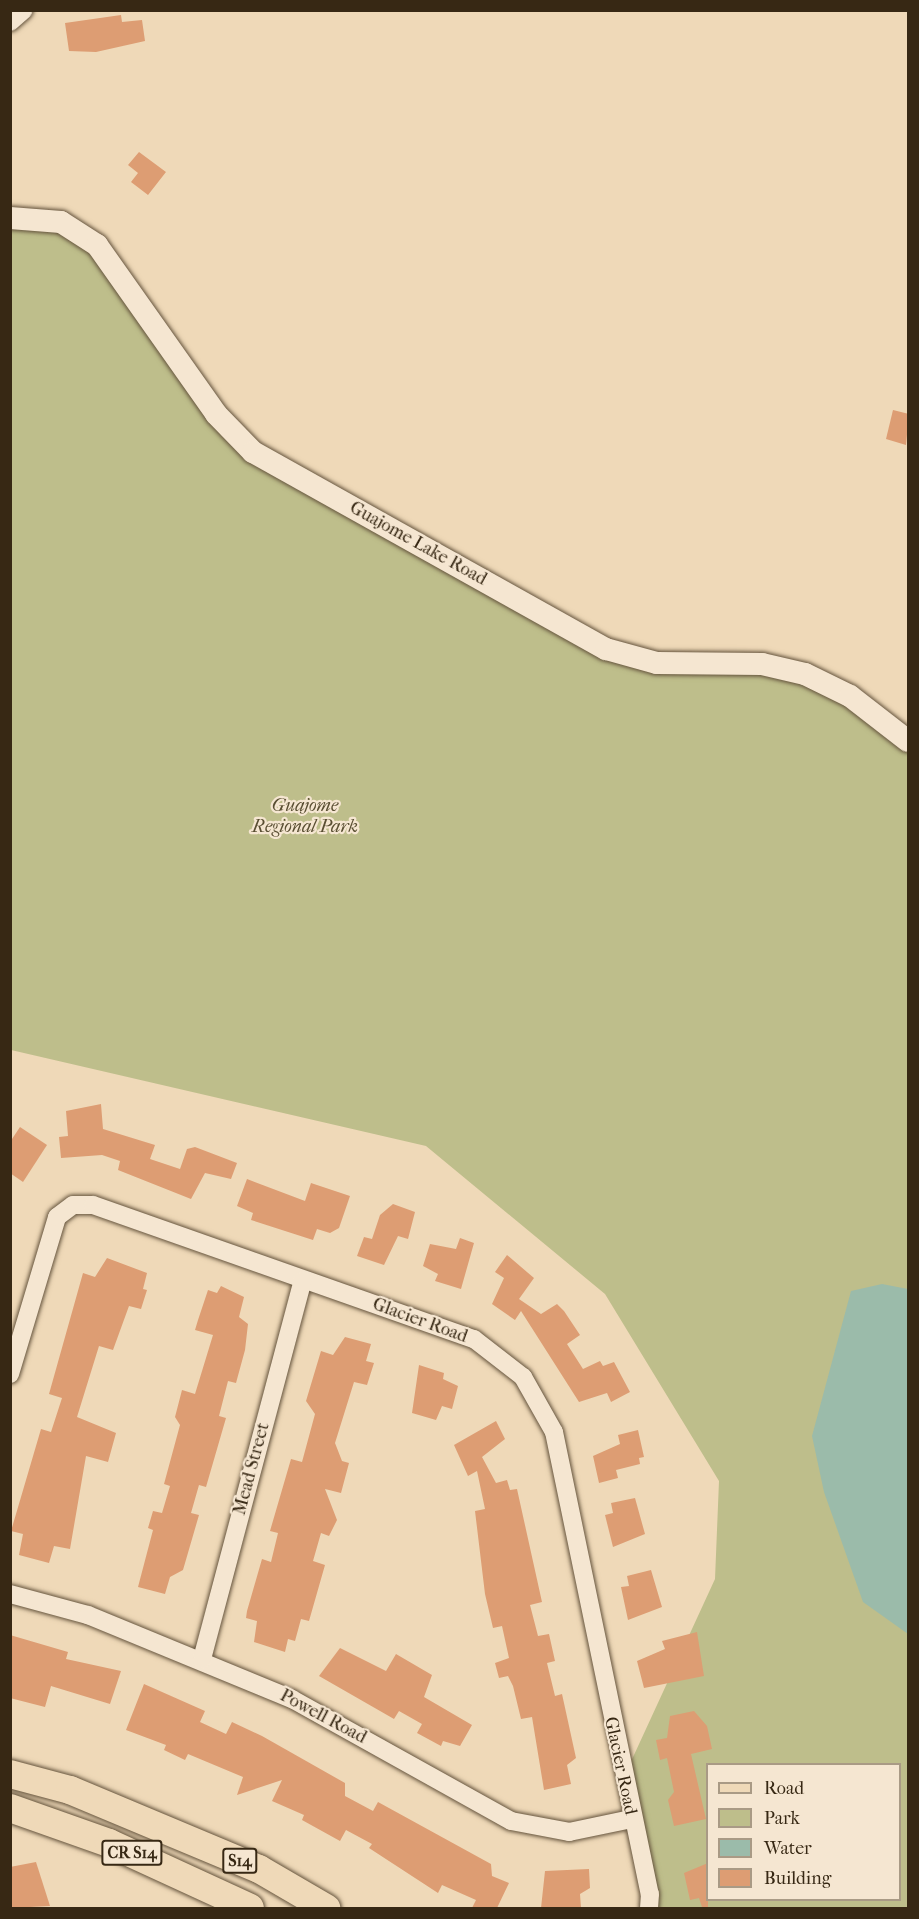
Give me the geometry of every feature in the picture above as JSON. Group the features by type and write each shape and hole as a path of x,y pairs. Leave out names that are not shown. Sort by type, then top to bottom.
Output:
{"main road":[{"name":"S14","path":"10,1774 70,1790 259,1869 326,1908"},
{"name":"CR S14","path":"10,1808 109,1843 250,1908"}],"street":[{"path":"10,22 24,10"},
{"name":"Guajome Lake Road","path":"10,218 61,222 97,245 216,414 253,452 606,649 657,663 762,664 805,674 850,696 909,741"},
{"name":"Glacier Road","path":"10,1374 14,1347 57,1217 73,1205 93,1205 474,1339 523,1377 554,1432 631,1819 650,1894 649,1908"},
{"name":"Mead Street","path":"202,1659 303,1280"},
{"name":"Powell Road","path":"10,1594 88,1615 202,1659 292,1699 512,1821 569,1832 631,1819"}],"green space":[{"name":"Guajome Regional Park","path":"11,223 74,228 221,421 604,648 789,669 908,743 908,1908 657,1908 628,1768 715,1579 719,1481 605,1294 426,1146 11,1050"}],"water":[{"path":"882,1284 908,1289 908,1634 863,1602 824,1492 812,1436 851,1291"}],"building":[{"path":"121,15 122,22 142,20 145,41 96,52 69,51 65,23"},
{"path":"139,152 166,172 148,195 131,182 138,173 128,165"},
{"path":"893,410 909,414 906,445 886,439"},
{"path":"101,1104 103,1129 155,1145 150,1159 180,1169 187,1149 195,1147 237,1163 231,1179 205,1173 191,1199 118,1170 120,1161 102,1155 61,1158 59,1137 68,1136 66,1111"},
{"path":"20,1127 47,1145 23,1182 10,1173 10,1142"},
{"path":"247,1179 305,1201 311,1183 350,1196 339,1228 330,1233 317,1229 313,1240 251,1220 253,1213 237,1206"},
{"path":"393,1204 415,1212 408,1239 398,1236 384,1265 357,1256 364,1237 372,1239 380,1215"},
{"path":"460,1238 474,1243 461,1289 435,1281 438,1274 423,1266 430,1244 456,1249"},
{"path":"507,1255 534,1278 519,1299 541,1314 557,1304 580,1335 567,1344 583,1369 600,1361 603,1366 614,1362 630,1392 611,1402 607,1393 579,1402 521,1311 515,1320 492,1304 504,1278 495,1272"},
{"path":"107,1258 147,1273 143,1289 147,1290 141,1309 129,1306 113,1350 99,1346 77,1417 116,1433 108,1462 86,1456 70,1549 54,1546 49,1563 19,1555 23,1534 11,1531 41,1429 51,1432 62,1398 49,1394 83,1273 95,1277"},
{"path":"221,1286 244,1297 239,1317 248,1324 245,1350 236,1383 228,1381 219,1416 226,1418 206,1487 199,1485 191,1513 199,1515 183,1570 170,1577 165,1594 138,1587 153,1530 148,1528 153,1511 162,1513 170,1486 164,1484 180,1425 175,1417 182,1390 195,1394 213,1335 195,1330 198,1320 208,1290 217,1293"},
{"path":"345,1337 371,1344 366,1361 374,1363 367,1385 354,1382 335,1443 342,1461 349,1463 341,1493 325,1489 337,1520 329,1536 321,1533 313,1561 325,1565 309,1621 301,1619 295,1641 288,1639 285,1652 254,1642 257,1621 246,1618 247,1611 262,1559 271,1562 278,1533 270,1531 291,1459 302,1462 315,1414 306,1401 321,1351 333,1355"},
{"path":"419,1365 444,1373 443,1379 458,1386 452,1409 442,1406 436,1420 412,1413"},
{"path":"496,1421 505,1439 482,1457 496,1483 507,1480 510,1490 517,1489 542,1602 530,1605 538,1636 549,1634 555,1661 547,1663 555,1696 562,1694 576,1758 567,1765 571,1784 544,1790 532,1717 521,1719 513,1686 508,1676 499,1678 495,1663 509,1658 502,1626 493,1628 485,1594 475,1511 485,1509 477,1471 468,1476 454,1445"},
{"path":"638,1430 644,1457 639,1458 640,1464 616,1470 618,1478 599,1483 593,1456 620,1444 618,1435"},
{"path":"635,1498 645,1534 613,1547 605,1515 613,1513 611,1503"},
{"path":"651,1570 662,1607 628,1620 621,1587 629,1586 627,1576"},
{"path":"697,1632 704,1676 644,1688 637,1661 665,1649 662,1641"},
{"path":"10,1635 68,1652 66,1659 121,1671 110,1704 51,1686 45,1707 10,1698"},
{"path":"340,1648 386,1671 396,1654 432,1675 424,1697 472,1725 460,1746 443,1741 441,1746 417,1733 422,1724 399,1711 394,1719 319,1676"},
{"path":"144,1684 205,1711 200,1722 226,1734 232,1722 262,1736 345,1783 345,1796 373,1811 378,1802 491,1864 492,1876 509,1883 497,1908 472,1908 476,1900 442,1885 438,1893 369,1848 372,1844 346,1830 340,1841 302,1820 304,1815 272,1801 282,1780 237,1795 243,1777 188,1754 185,1760 164,1750 166,1745 126,1730"},
{"path":"694,1711 707,1726 712,1749 691,1754 706,1819 674,1826 668,1800 674,1792 667,1758 660,1760 656,1740 667,1738 670,1716"},
{"path":"36,1862 50,1906 10,1908 10,1867"},
{"path":"706,1864 708,1907 702,1907 699,1898 690,1900 684,1873"},
{"path":"589,1869 590,1888 580,1894 581,1908 541,1908 545,1871"}]}
